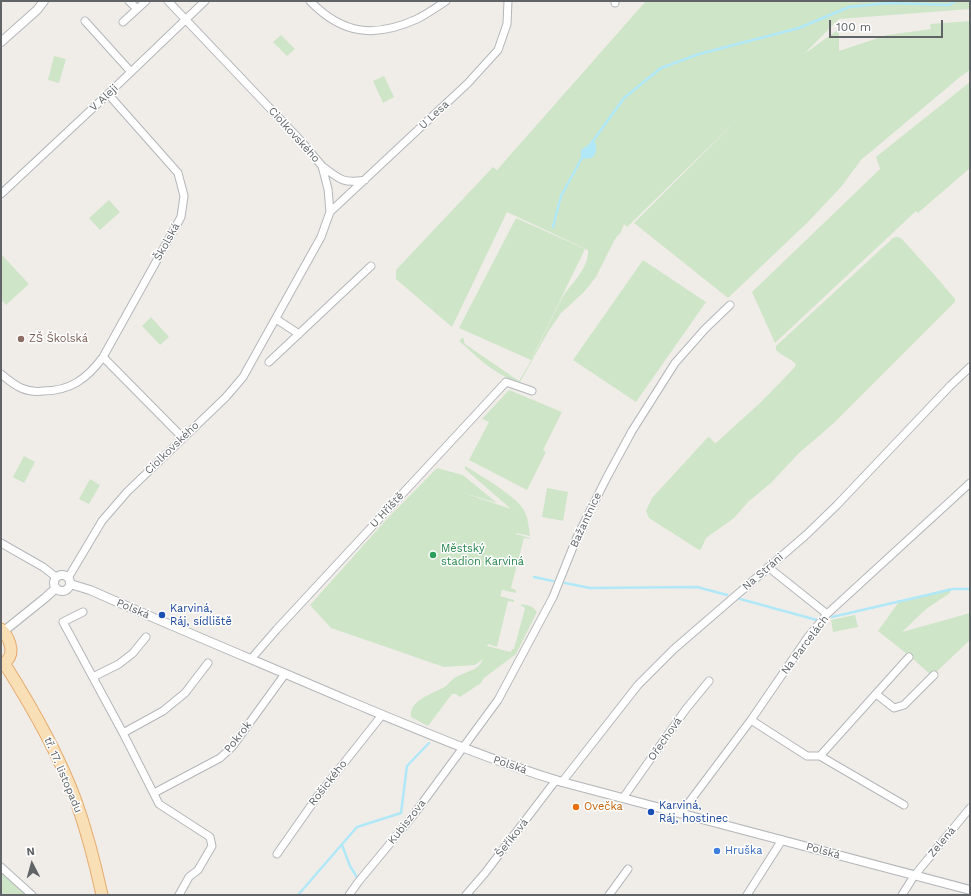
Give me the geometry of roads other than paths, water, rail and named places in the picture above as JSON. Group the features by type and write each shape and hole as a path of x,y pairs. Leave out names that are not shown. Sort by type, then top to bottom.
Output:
{"main road":[{"path":"2,630 10,640 11,649 8,658 3,664"},
{"name":"tř. 17. listopadu","path":"3,664 40,723 71,789 94,857 102,895"}],"street":[{"path":"1,42 37,10 44,1"},
{"path":"129,1 137,9"},
{"path":"123,22 146,1"},
{"name":"Ciolkovského","path":"69,581 102,521 127,492 226,397 243,377 321,237 330,212 328,189 322,166 301,141 168,1"},
{"name":"V Aleji","path":"1,194 205,1"},
{"path":"310,1 322,14 348,28 367,31 390,29 418,18 446,1"},
{"name":"U Lesa","path":"330,212 468,83 498,50 507,24 508,1"},
{"path":"85,21 131,72"},
{"name":"Školská","path":"1,374 22,389 54,391 66,388 82,380 93,371 103,357 181,217 184,196 178,173 108,94"},
{"path":"322,166 339,179 352,182 365,180"},
{"path":"269,362 372,266"},
{"name":"Bažantnice","path":"464,748 498,700 548,607 577,537 632,431 675,363 705,329 730,305"},
{"path":"276,319 300,334"},
{"path":"103,357 183,438"},
{"name":"Na Stráni","path":"559,781 638,685 674,648 806,535 837,505 950,386 970,367"},
{"name":"U Hřiště","path":"251,659 506,382 532,391"},
{"name":"Na Parcelách","path":"681,813 751,720 808,637 827,614 970,482"},
{"path":"1,543 43,567 56,577"},
{"path":"768,567 827,614"},
{"path":"62,575 69,581 65,590 60,591 56,588 54,584 56,577 62,575"},
{"name":"Polská","path":"69,581 285,674 464,748 559,781 970,890"},
{"path":"2,630 46,598 56,588"},
{"path":"83,612 63,622 123,733 159,804 210,837 212,846 198,870 189,877 179,895"},
{"path":"93,677 119,664 133,653 146,637"},
{"path":"820,756 909,657"},
{"path":"123,733 162,711 185,693 208,663"},
{"name":"Pokrok","path":"154,793 220,758 232,747 285,674"},
{"path":"876,694 894,708 904,705 934,675"},
{"name":"Ořechová","path":"623,798 686,709 709,681"},
{"name":"Rošického","path":"277,854 317,797 382,714"},
{"path":"751,720 807,756 820,756 904,804"},
{"name":"Kubiszova","path":"349,895 412,817 464,748"},
{"name":"Šeříková","path":"466,895 559,781"},
{"name":"Zelená","path":"902,895 914,876 970,808"},
{"path":"747,895 782,840"},
{"path":"1,867 32,895"},
{"path":"609,895 628,869"}],"water":[{"path":"595,142 596,150 592,158 581,159 581,150"}],"waterway":[{"path":"590,145 624,98 661,68 699,54 799,28 849,7 888,3 949,5 956,1"},
{"path":"553,227 561,196 583,156"},
{"path":"534,577 553,581"},
{"path":"565,583 590,588 697,587 727,595"},
{"path":"832,617 953,589 970,589"},
{"path":"740,599 817,620"},
{"path":"298,895 357,827 401,813 407,766 429,743"},
{"path":"342,845 350,866 358,879"}],"place":[{"name":"ZŠ Školská","path":"21,339"},
{"name":"Městský stadion Karviná","path":"433,555"},
{"name":"Karviná, Ráj, sídliště","path":"162,615"},
{"name":"Ovečka","path":"576,807"},
{"name":"Karviná, Ráj, hostinec","path":"651,812"},
{"name":"Hruška","path":"717,851"}]}
